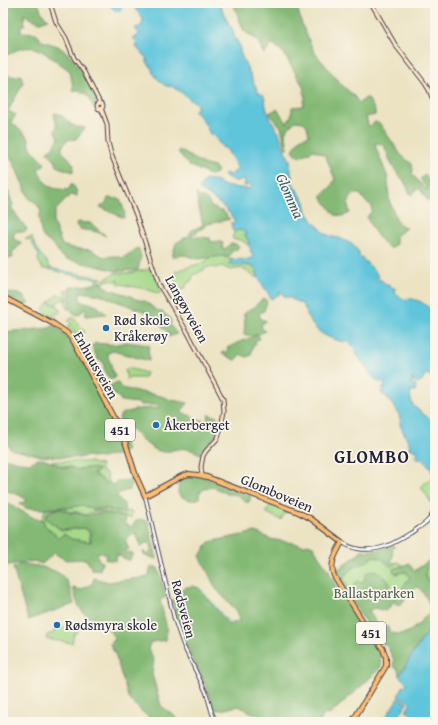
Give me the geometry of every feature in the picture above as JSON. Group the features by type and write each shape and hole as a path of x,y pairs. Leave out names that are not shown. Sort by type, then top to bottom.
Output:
{"main road":[{"name":"Langøyveien","path":"50,3 56,22 66,38 74,58 84,72 99,104 102,106 101,108 107,124 108,142 111,154 134,208 159,285 184,326 223,399 224,412 220,432 204,454 200,475"},
{"path":"371,3 396,46 424,82 435,105"},
{"name":"Enhuusveien","path":"3,297 59,327 74,342 124,438 144,496"},
{"name":"Glomboveien","path":"144,496 182,476 189,474 200,475 304,514 342,542"},
{"name":"451","path":"342,542 333,560 332,567 334,576 360,618 383,649 387,660 384,670 352,722"}],"street":[{"name":"Rødsveien","path":"144,496 174,618 184,647 204,687 216,722"},
{"name":"Glomboveien","path":"342,542 349,546 361,549 373,550 384,548 398,542 421,526 431,517 433,511"}],"green space":[{"path":"3,3 38,3 44,16 49,19 40,22 24,14 25,25 21,25 21,32 36,33 42,41 58,46 71,56 85,75 96,97 97,102 94,108 90,99 85,93 82,93 79,90 72,91 73,87 70,71 38,49 21,49 6,55 3,59"},
{"path":"233,3 294,3 314,52 359,103 368,98 375,111 375,115 366,117 369,127 375,122 380,124 401,155 412,164 412,174 425,189 428,189 422,182 421,178 425,175 433,187 434,197 428,201 419,188 411,195 404,181 392,165 384,146 375,143 388,178 389,200 398,223 406,228 396,236 396,244 392,248 384,244 372,228 367,217 372,211 372,206 365,201 360,194 354,194 352,196 348,205 350,213 343,216 335,215 321,196 331,187 335,179 325,155 314,150 299,157 293,150 300,139 309,135 307,126 304,122 295,121 285,132 288,147 286,149 281,127 269,113 277,109 287,123 291,117 292,107 303,106 305,98 303,86 284,53 273,44 264,54 257,40 244,31"},
{"path":"3,70 11,76 21,75 23,83 8,111 16,115 11,122 29,138 32,149 45,164 38,169 44,180 49,186 52,187 68,190 72,184 75,188 77,196 70,195 56,210 53,222 62,245 72,248 91,250 104,257 115,256 123,258 138,248 141,256 138,270 116,271 66,259 60,255 55,247 43,237 39,217 41,211 36,203 29,198 14,164 3,145"},
{"path":"55,113 62,116 73,126 85,128 76,139 67,140 62,147 62,151 74,165 73,172 58,167 52,156 47,151 52,148 59,138 55,131 57,127"},
{"path":"179,150 205,165 215,167 218,171 208,175 206,172 191,166 190,167 178,152"},
{"path":"3,178 13,205 11,208 27,229 24,232 17,231 14,234 13,237 17,241 21,242 12,253 13,258 3,258"},
{"path":"196,194 208,201 212,208 222,211 230,219 208,224 192,235 189,234 192,230 203,225"},
{"path":"108,198 120,199 125,213 124,218 100,207 106,203"},
{"path":"77,222 90,223 106,236 95,231 81,229 76,225"},
{"path":"236,230 242,230 246,233 245,235 249,243 248,245 240,240 234,240 232,237"},
{"path":"188,236 210,238 211,242 217,241 223,243 222,248 225,249 230,244 236,244 239,247 231,252 230,256 228,257 224,256 198,259 184,255 172,257 176,243"},
{"path":"33,237 32,239 40,254 53,269 102,278 96,282 99,279 43,269 38,260 39,255 30,240 25,240 27,238"},
{"path":"222,256 248,266 255,266 259,276 256,278 242,268 230,270 222,266 215,268 211,267 193,275 192,280 183,290 181,289 178,291 176,286 173,284 176,280 174,273 176,271 205,262 211,257"},
{"path":"151,269 161,291 159,294 146,289 120,284 118,283 118,280 108,280 103,284 100,282 115,273 129,273"},
{"path":"100,282 109,289 131,296 135,299 145,301 156,310 162,312 169,317 171,321 170,325 177,334 168,337 168,333 157,319 152,317 149,313 102,295 80,292 80,301 100,308 106,314 86,316 86,308 78,315 74,314 72,311 69,289 71,287"},
{"path":"5,290 10,293 23,296 28,304 23,305 3,294 3,291"},
{"path":"64,290 67,290 70,310 66,308 68,307 64,300 68,299 67,297 55,305 50,302 55,306 58,305 61,311 57,314 54,313 53,315 57,317 54,319 43,309 52,299 59,294 61,296 65,293"},
{"path":"265,298 267,301 264,311 259,313 261,320 266,321 261,325 265,331 254,335 244,334 245,316 243,315"},
{"path":"73,317 85,332 77,339 73,335 77,331 76,330 73,333 68,327 71,324 68,321"},
{"path":"54,325 73,342 125,444 127,450 120,455 112,455 102,458 85,456 80,458 40,456 13,450 10,448 3,436 3,332 49,328"},
{"path":"258,335 260,339 256,340 256,344 253,346 251,355 247,357 240,354 235,360 222,354 223,352 227,353 227,348"},
{"path":"126,342 149,345 149,361 113,351 108,353 108,358 115,376 114,379 110,379 105,373 103,361 98,360 92,346 95,343 114,344"},
{"path":"128,368 146,373 144,378 129,378 127,380 125,370"},
{"path":"117,382 121,388 188,403 181,412 207,422 209,414 221,419 216,435 200,454 184,449 164,452 155,449 147,444 119,419 121,414 138,409 160,408 158,405 140,405 138,403 121,401 119,397 114,395 108,387"},
{"path":"3,458 30,463 37,459 44,459 61,467 78,470 85,468 98,469 98,472 94,473 94,475 106,483 109,482 114,486 116,481 131,480 130,490 120,493 117,497 124,504 125,513 109,509 94,509 83,505 67,508 28,509 19,504 25,502 26,500 24,498 3,490"},
{"path":"51,461 91,462 101,465 101,471 107,474 108,482 106,483 94,474 98,472 98,469 85,468 78,470 71,467 61,466"},
{"path":"186,476 203,477 251,496 249,502 245,502 238,495 227,494 213,487 204,489 199,493 198,499 190,500 185,498 178,493 179,480 180,478"},
{"path":"432,477 435,480 435,508 421,487"},
{"path":"3,501 36,519 43,520 45,526 59,538 64,534 71,539 91,542 90,531 83,528 62,530 45,518 49,512 53,510 60,509 70,513 74,512 87,516 101,513 125,517 126,524 131,527 138,519 148,521 157,559 144,555 143,551 148,555 151,551 150,544 143,544 141,547 136,533 133,533 125,541 129,549 125,552 133,554 129,561 117,554 116,560 113,561 105,559 106,555 100,552 97,555 98,559 102,562 100,570 92,569 86,559 66,560 54,553 42,564 34,561 6,565 3,558"},
{"path":"272,503 288,510 281,520 267,513 267,510"},
{"path":"83,505 94,510 109,510 122,513 130,511 132,512 131,518 97,511 86,515 63,509 49,510 45,518 62,531 83,528 89,532 90,542 71,539 64,534 59,538 45,526 43,520 40,520 45,509 66,508"},
{"path":"256,532 270,539 313,546 329,570 341,595 380,652 381,666 379,669 329,715 324,714 320,722 266,722 264,718 238,706 221,710 214,709 204,682 185,644 172,601 183,588 193,586 199,588 229,625 240,620 237,611 216,589 200,556 209,542"},
{"name":"Ballastparken","path":"395,546 392,550 393,555 391,562 396,563 392,567 382,559 373,556 366,562 352,568 343,578 352,594 355,583 359,581 361,583 365,580 366,573 376,570 386,578 390,584 388,588 394,594 394,599 410,577 406,572 396,574 393,569 409,563 414,571 427,562 425,576 435,592 435,620 399,676 398,669 393,666 394,660 386,644 383,644 365,622 344,589 336,571 360,553 361,550 378,550","holes":["418,587 424,594 430,607 429,612 419,624 403,634 390,632 387,626 383,630 379,629 369,610 375,608 385,611 392,603 395,602 399,606 415,588"]},
{"path":"373,556 382,559 392,567 397,562 402,564 402,566 393,570 397,574 406,572 410,577 394,599 394,594 388,588 390,584 365,577 365,580 361,583 355,583 352,595 343,578 352,568 366,562"},
{"path":"435,557 435,592 425,576 427,562"},
{"path":"20,564 50,569 62,575 68,584 74,604 28,620 13,568"},
{"path":"151,567 158,568 166,597 160,600 167,629 166,640 150,643 148,649 154,660 152,674 161,706 181,722 154,722 129,700 115,654 110,644 115,639 113,635 105,625 99,624 92,617 89,618 82,611 73,588 80,590 92,584 94,578 108,582 148,577"},
{"path":"59,626 69,629 72,628 78,632 74,634 72,643 46,639 47,635 54,633 55,628 58,628"}],"water":[{"path":"110,3 125,3 120,11 116,11 111,7"},
{"name":"Glomma","path":"125,3 219,3 233,30 234,36 240,46 240,52 258,92 264,96 267,111 279,133 285,151 290,160 293,184 305,202 307,212 313,221 326,234 352,244 359,252 359,255 377,274 379,277 376,278 378,280 380,279 387,285 396,289 394,292 405,300 409,298 418,300 434,312 435,376 433,374 429,376 428,374 425,374 423,380 420,382 415,382 411,379 413,382 410,382 410,384 415,384 416,389 415,391 412,390 412,392 410,392 412,405 431,420 435,426 434,474 431,471 432,469 421,458 418,460 415,456 418,453 416,449 414,451 412,448 408,449 410,445 400,425 400,416 386,396 381,393 383,388 385,388 384,384 377,381 370,374 354,350 355,349 346,340 344,342 333,339 318,331 311,323 307,316 306,310 301,303 285,297 280,291 280,294 271,299 261,283 254,266 228,265 231,262 230,260 252,258 253,256 250,250 251,249 245,235 246,233 240,230 234,232 230,223 235,223 230,214 220,204 200,190 200,187 203,182 208,179 225,186 247,189 251,188 252,186 244,186 244,180 235,181 225,177 225,173 230,175 238,169 226,148 223,148 212,134 210,134 202,119 193,111 197,109 197,105 183,93 170,85 170,87 164,85 153,73 147,59 137,48 136,44 138,43 133,38 138,36 139,33 136,30 136,27 139,28 142,25 143,19 133,6"},
{"path":"435,620 435,716 431,722 410,722 414,716 406,711 411,703 398,696 404,685 406,686 407,683 399,676"},
{"path":"398,698 407,703 395,722 383,722"}],"waterway":[{"path":"5,224 14,232"},
{"path":"31,241 38,254 52,270 100,278"},
{"path":"202,590 229,622 236,621"}],"place":[{"name":"Rød skole Kråkerøy","path":"106,328"},
{"name":"Åkerberget","path":"156,425"},
{"name":"Rødsmyra skole","path":"57,625"}],"district":[{"name":"GLOMBO","path":"372,457"}]}
